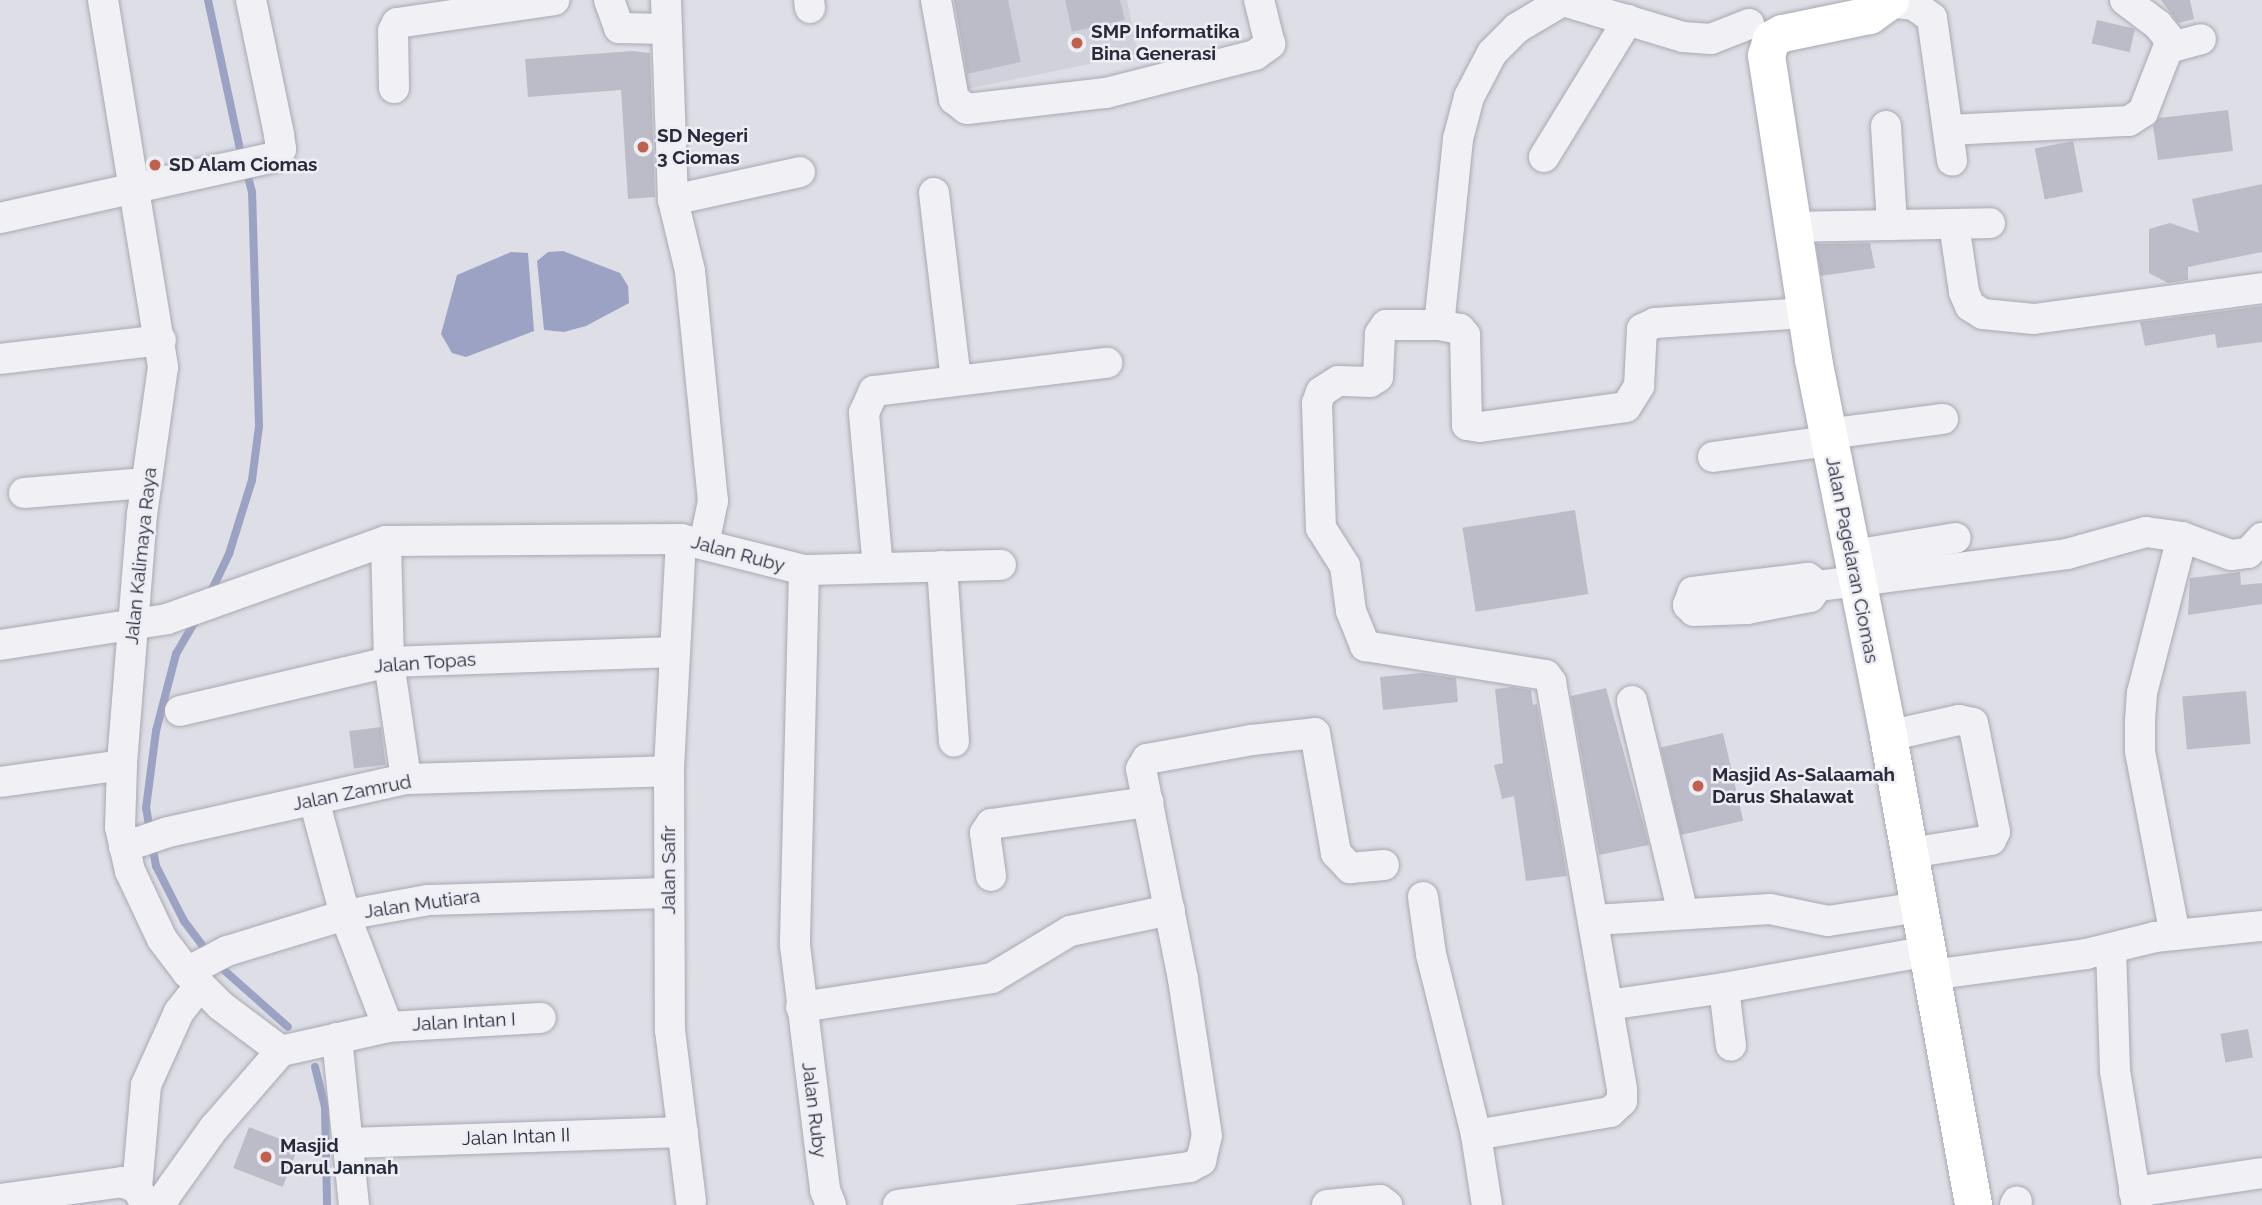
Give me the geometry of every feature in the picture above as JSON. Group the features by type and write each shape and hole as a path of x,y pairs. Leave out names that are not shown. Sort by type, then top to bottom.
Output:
{"main road":[{"path":"1755,21 1831,10 1870,15 1889,1"},
{"name":"Jalan Pagelaran Ciomas","path":"1755,21 1767,68 1790,227 1828,438 1888,736 1973,1205"}],"street":[{"name":"Jalan Kalimaya Raya","path":"103,0 161,340 161,398 146,483 122,765 142,840 130,871 162,939 205,967 244,1026 284,1051"},
{"path":"0,218 133,188 217,173 275,157 281,149 251,0"},
{"path":"394,88 393,32 397,23 554,0"},
{"path":"609,0 619,29 666,14"},
{"path":"936,0 954,99 967,109 1106,93 1255,55 1270,44 1259,0"},
{"path":"1950,130 2129,121 2143,112 2163,57 2188,42 2158,25 2125,0"},
{"path":"1439,325 1458,139 1479,72 1502,41 1563,1 1682,37 1711,40 1740,31 1755,21"},
{"path":"1889,1 1914,5 1932,18 1950,130 1952,161"},
{"name":"Jalan Safir","path":"666,14 673,200 690,271 713,501 692,541 675,652 669,771 670,1030 691,1200"},
{"path":"1544,157 1628,20"},
{"path":"1886,126 1892,225"},
{"path":"673,200 800,172"},
{"path":"934,193 956,380"},
{"path":"1790,227 1990,223"},
{"path":"1954,224 1964,292 1970,306 1983,314 2034,319 2262,288"},
{"path":"1476,1135 1601,1115 1618,1108 1622,1090 1595,920 1551,682 1536,673 1364,646 1351,611 1345,566 1324,537 1318,397 1338,381 1370,382 1378,377 1380,334 1386,325 1439,325 1460,329 1465,335 1466,419 1473,428 1626,407 1639,386 1642,329 1655,323 1806,313"},
{"path":"0,359 161,340"},
{"path":"877,568 864,413 867,398 882,388 1107,363"},
{"path":"1713,457 1943,419"},
{"path":"23,493 146,483"},
{"path":"1855,567 2067,554 2146,532 2182,537 2231,555 2248,553 2262,538"},
{"path":"2175,935 2140,751 2140,721 2142,693 2182,537"},
{"path":"1818,586 1855,567 1956,538"},
{"path":"386,541 389,662 406,779"},
{"name":"Jalan Ruby","path":"0,645 132,627 166,619 386,541 692,541 804,570 795,925 801,1007 825,1190 831,1205"},
{"path":"804,570 1001,565"},
{"path":"942,566 954,742"},
{"name":"Jalan Topas","path":"180,711 389,662 675,652"},
{"path":"1632,701 1683,914"},
{"path":"1888,736 1959,720 1973,723 1995,832 1991,840 1910,853"},
{"path":"898,1205 1190,1167 1201,1161 1207,1136 1170,910 1141,769 1147,759 1252,740 1315,733 1336,853 1350,869 1384,865"},
{"path":"0,782 122,765"},
{"name":"Jalan Zamrud","path":"142,840 406,779 669,771"},
{"path":"314,800 345,915 388,1027"},
{"path":"991,876 985,833 991,824 1148,802"},
{"name":"Jalan Mutiara","path":"205,967 345,915 446,897 668,893"},
{"path":"1423,898 1431,954 1476,1135 1487,1205"},
{"path":"1595,920 1770,909 1828,921 1919,907"},
{"path":"801,1007 992,978 1070,931 1170,910"},
{"path":"1608,1005 1929,963 2111,949 2175,935 2262,926"},
{"path":"2111,949 2115,1072 2136,1198 2262,1173"},
{"path":"148,1199 146,1085 179,1012 205,967"},
{"path":"1724,988 1731,1046"},
{"name":"Jalan Intan I","path":"284,1051 388,1027 541,1018"},
{"path":"329,1040 349,1143 354,1205"},
{"path":"148,1199 284,1051"},
{"name":"Jalan Intan II","path":"349,1143 683,1132"},
{"path":"0,1199 122,1182 148,1199"},
{"path":"1327,1205 1380,1200 1387,1205"}],"shaded area":[{"name":"SMP Informatika Bina Generasi","path":"951,0 967,74 1021,62 1008,0 1065,0 1072,32 1124,20 1120,0 1127,0 1138,54 962,90"}],"water":[{"path":"563,251 620,273 628,286 629,303 586,326 564,332 544,330 537,261 548,252"},
{"path":"511,252 528,253 534,331 466,357 452,353 441,334 457,275"}],"building":[{"path":"954,0 1008,0 1021,62 967,74"},
{"path":"1065,0 1120,0 1125,20 1072,32"},
{"path":"2161,0 2190,0 2194,19 2178,23"},
{"path":"2097,20 2135,29 2130,52 2092,43"},
{"name":"SD Negeri 3 Ciomas","path":"632,51 650,53 655,197 628,199 621,90 528,97 525,59"},
{"path":"2228,110 2233,151 2158,160 2153,126 2159,118"},
{"path":"2073,141 2083,192 2045,199 2035,148"},
{"path":"2262,184 2262,252 2188,267 2188,280 2168,283 2149,273 2149,229 2170,223 2199,233 2192,199"},
{"path":"1870,243 1875,268 1821,276 1816,244"},
{"path":"2262,306 2262,342 2217,348 2215,334 2145,346 2140,322"},
{"path":"1575,510 1588,594 1476,612 1462,528"},
{"path":"2240,572 2241,585 2262,583 2262,604 2188,615 2190,578"},
{"path":"1422,673 1456,678 1458,702 1383,710 1380,677"},
{"path":"1512,687 1531,690 1533,705 1537,704 1567,876 1526,881 1514,796 1502,799 1494,765 1503,763 1495,689"},
{"path":"1606,688 1649,845 1599,855 1571,696"},
{"path":"2246,691 2251,744 2187,749 2182,697"},
{"path":"381,727 386,765 354,769 349,731"},
{"name":"Masjid As-Salaamah Darus Shalawat","path":"1723,733 1743,821 1681,835 1661,747"},
{"path":"2248,1029 2253,1058 2225,1062 2220,1034"},
{"name":"Masjid Darul Jannah","path":"249,1127 298,1146 283,1187 233,1168"}],"waterway":[{"path":"208,0 242,158"},
{"path":"209,596 229,554 252,480 259,426 252,192 246,170"},
{"path":"150,832 146,808 156,731 176,654 198,616"},
{"path":"152,845 156,866 184,921 208,953"},
{"path":"216,963 288,1027"},
{"path":"315,1067 325,1107 327,1205"}],"place":[{"name":"SMP Informatika Bina Generasi","path":"1077,43"},
{"name":"SD Negeri 3 Ciomas","path":"643,147"},
{"name":"SD Alam Ciomas","path":"155,165"},
{"name":"Masjid As-Salaamah Darus Shalawat","path":"1698,786"},
{"name":"Masjid Darul Jannah","path":"266,1157"}]}
